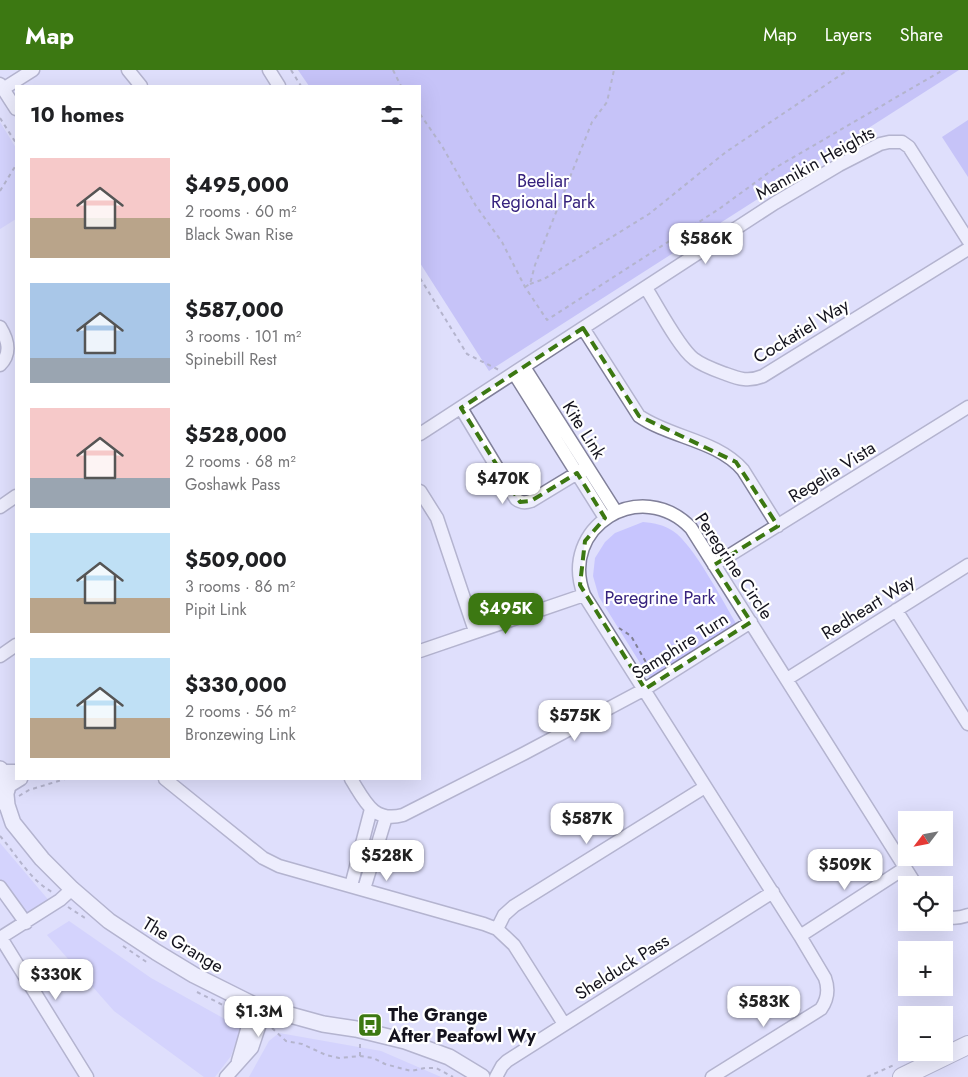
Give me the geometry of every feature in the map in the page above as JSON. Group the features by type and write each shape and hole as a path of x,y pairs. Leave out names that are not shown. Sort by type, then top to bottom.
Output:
{"main road":[{"path":"902,1077 968,1045"}],"street":[{"path":"15,107 2,86 33,70"},
{"path":"128,70 139,85"},
{"path":"269,70 278,85"},
{"name":"Mannikin Heights","path":"421,433 783,198 839,165 880,144 902,142 915,154 968,240"},
{"name":"Cockatiel Way","path":"646,288 684,348 694,359 739,379 752,380 763,376 968,249"},
{"path":"0,327 12,355 0,365"},
{"path":"583,328 639,416 654,425 721,452 736,462 778,526"},
{"name":"Kite Link","path":"514,373 582,470 610,515"},
{"name":"Regelia Vista","path":"714,565 968,407"},
{"path":"461,408 516,499 520,502 531,501 582,470"},
{"path":"421,493 437,518 475,631"},
{"path":"0,507 15,497"},
{"name":"Peregrine Circle","path":"610,515 635,507 646,506 658,508 676,515 691,528 911,876"},
{"path":"610,515 590,533 582,552 579,573 580,585 584,595 773,892 828,986 825,1002 821,1008 712,1077"},
{"name":"Redheart Way","path":"787,679 968,565"},
{"path":"421,651 584,595"},
{"path":"896,610 968,724"},
{"name":"Samphire Turn","path":"386,816 393,817 403,814 525,753 645,689 751,622"},
{"path":"0,656 15,647"},
{"name":"The Grange","path":"6,771 7,805 13,823"},
{"path":"7,796 21,780"},
{"path":"166,780 263,858 279,866 497,929 514,945 564,1024"},
{"path":"352,780 371,809 378,815 386,816 364,890"},
{"path":"497,929 504,915 514,906 705,787"},
{"path":"351,886 371,809"},
{"name":"The Grange","path":"0,814 13,823 42,860 109,922 210,983 260,1007 323,1024 356,1029 405,1041 449,1057 482,1077"},
{"path":"800,936 906,868"},
{"path":"0,887 26,923"},
{"path":"72,889 60,900 0,938 86,1077"},
{"name":"Shelduck Pass","path":"496,1077 507,1061 773,892"},
{"path":"953,918 968,915"},
{"path":"226,1077 237,1064 260,1007"}],"path":[{"path":"291,70 300,85"},
{"path":"393,70 400,85"},
{"path":"530,284 535,265 592,122 608,102 614,70"},
{"path":"525,287 544,279 649,214 726,152 848,70"},
{"path":"421,115 442,146 476,206 502,242 525,287 547,320 719,209 775,168 943,70"},
{"path":"0,118 15,141"},
{"path":"0,191 15,167"},
{"path":"421,280 467,354 514,373"},
{"path":"7,796 63,780"},
{"path":"0,836 27,871 43,887 53,892"},
{"path":"268,1025 286,1041 302,1044 326,1055 339,1058 360,1056 373,1058 384,1064 411,1071 436,1068 452,1077"},
{"path":"360,1056 361,1040"}],"highlighted area":[{"path":"583,328 639,416 736,462 778,526 714,565 751,622 645,689 580,585 585,541 605,518 577,473 531,501 520,502 461,408"}],"green space":[{"name":"Beeliar Regional Park","path":"298,70 959,70 489,371 421,265 421,85 308,85"},
{"path":"968,120 968,177 942,137"},
{"path":"0,122 15,146 15,220 0,229"},
{"name":"Peregrine Park","path":"643,522 666,527 681,538 699,561 737,625 650,679 599,597 593,576 595,558 605,542 615,533"},
{"path":"0,843 51,903 27,914 0,883"},
{"path":"69,921 151,978 241,1028 231,1056 215,1077 204,1077 114,1011 47,935"},
{"path":"279,1033 381,1051 441,1077 249,1077 269,1041"}],"place":[{"name":"The Grange After Peafowl Wy","path":"370,1025"}]}
